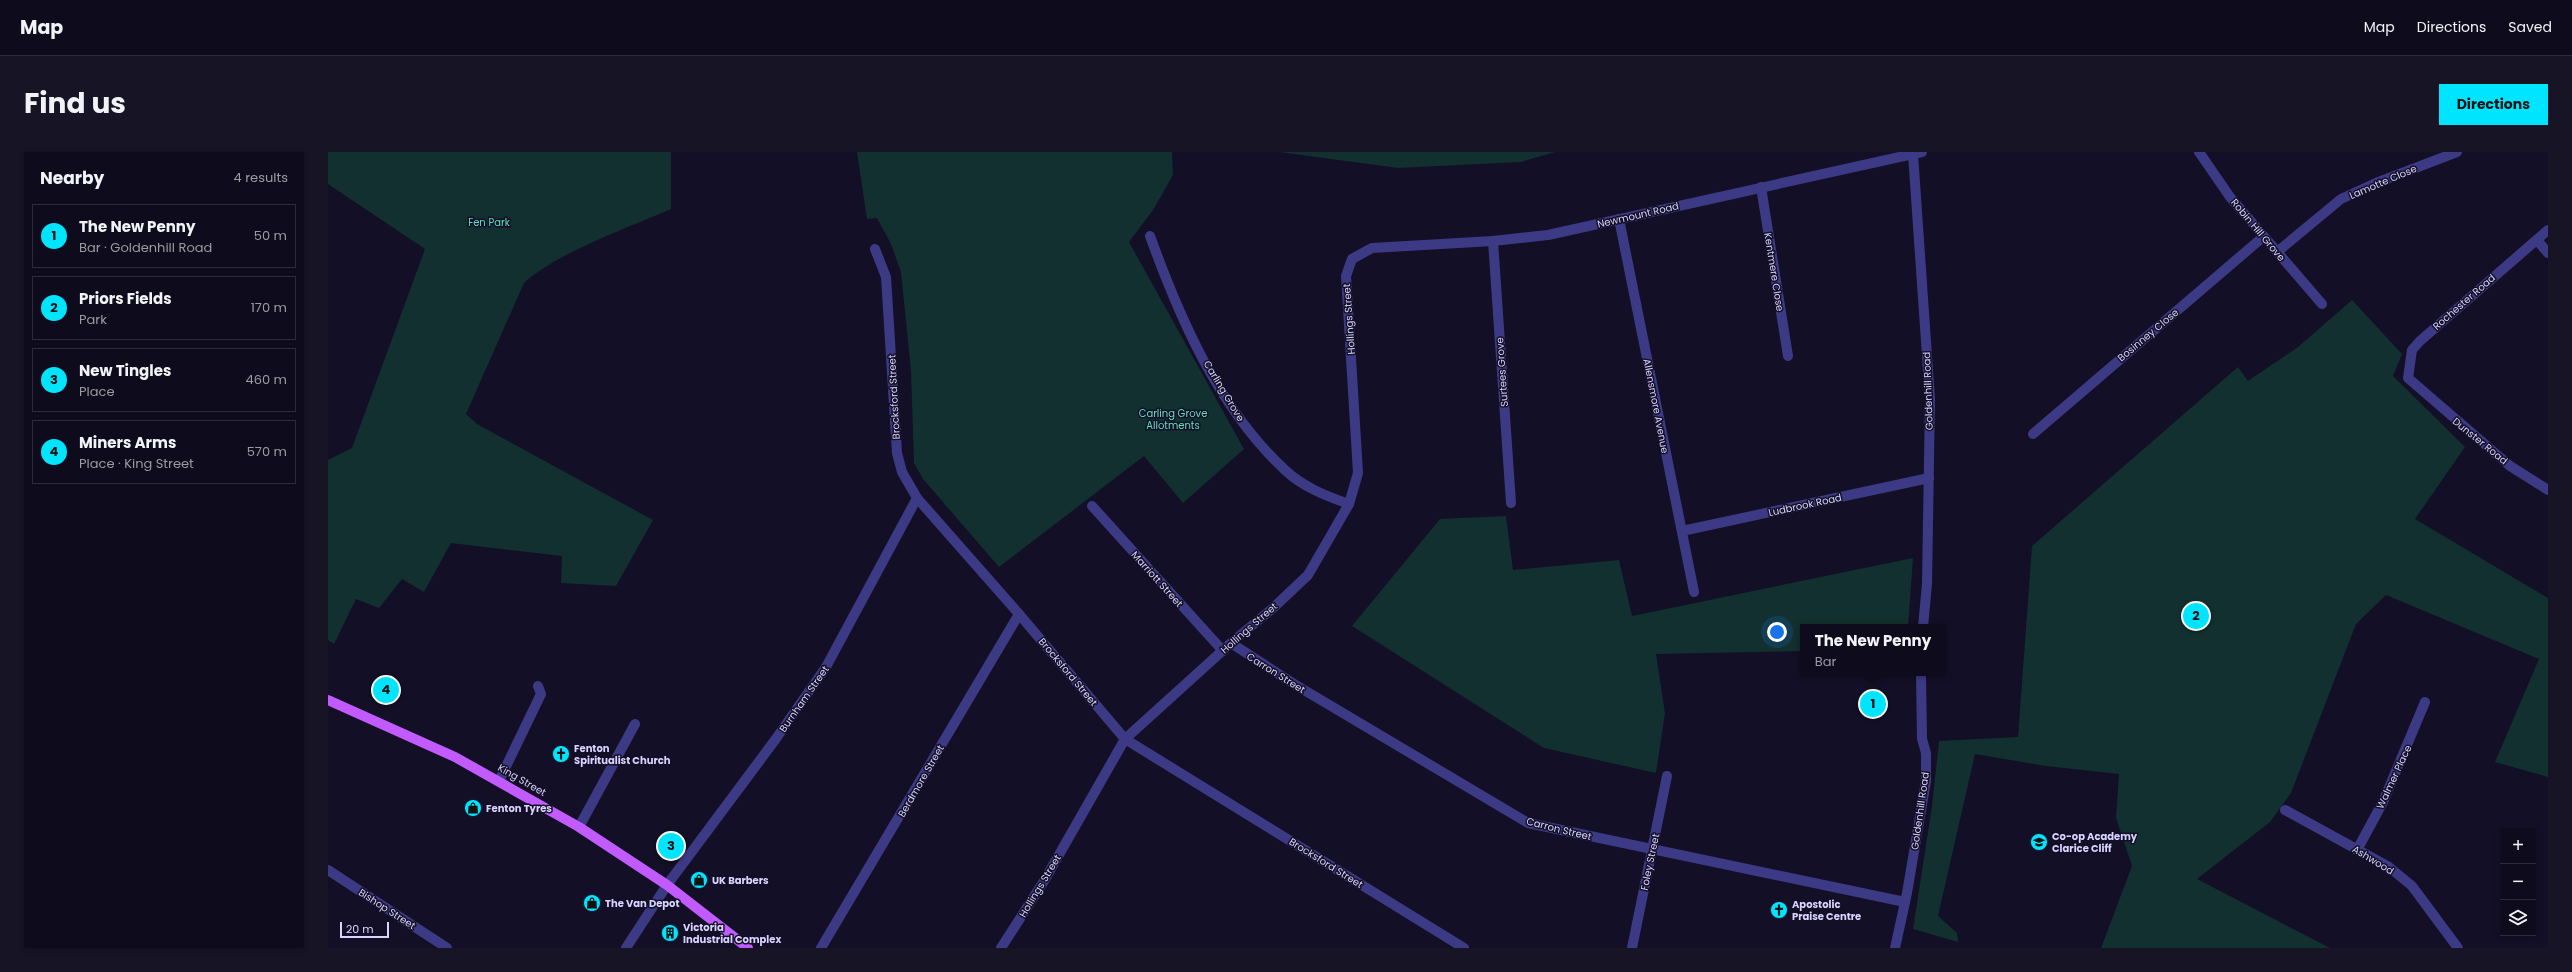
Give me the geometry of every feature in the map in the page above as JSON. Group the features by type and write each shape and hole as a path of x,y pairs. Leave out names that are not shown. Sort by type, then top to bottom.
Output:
{"main road":[{"name":"King Street","path":"328,700 455,757 579,827 667,885 748,948"}],"street":[{"name":"Robin Hill Grove","path":"2199,152 2211,172 2263,237 2322,304"},
{"name":"Lamotte Close","path":"2277,252 2341,200 2376,183 2457,152"},
{"name":"Newmount Road","path":"1352,259 1372,248 1493,241 1548,235 1918,153"},
{"name":"Goldenhill Road","path":"1918,153 1930,399 1927,584 1923,624"},
{"name":"Kentmere Close","path":"1761,187 1788,356"},
{"name":"Allensmore Avenue","path":"1618,219 1694,592"},
{"name":"Rochester Road","path":"2416,386 2408,378 2412,350 2420,341 2548,230"},
{"name":"Carling Grove","path":"1150,236 1174,300 1212,374 1245,425 1285,471 1317,492 1349,504"},
{"name":"Bosinney Close","path":"2033,434 2263,237"},
{"path":"2537,240 2548,253"},
{"name":"Surtees Grove","path":"1493,241 1511,504"},
{"name":"Brocksford Street","path":"875,249 886,277 897,453 902,472 916,498 1019,614 1125,740 1464,948"},
{"name":"Hollings Street","path":"1001,948 1044,881 1125,740 1308,575 1349,504 1358,473 1346,276 1352,259"},
{"name":"Dunster Road","path":"2416,386 2510,466 2548,490"},
{"name":"Ludbrook Road","path":"1682,531 1928,478"},
{"name":"Burnham Street","path":"626,948 667,885 826,668 916,498"},
{"name":"Marriott Street","path":"1092,506 1223,651"},
{"name":"Berdmore Street","path":"821,948 1019,614"},
{"name":"Carron Street","path":"1231,643 1294,684 1528,823 1653,851 1905,902"},
{"name":"Goldenhill Road","path":"1895,948 1905,902 1926,781 1926,753 1922,739 1921,723 1920,676"},
{"path":"498,781 541,694 538,686"},
{"name":"Walmer Place","path":"2357,850 2383,802 2425,702"},
{"path":"579,827 635,724"},
{"name":"Foley Street","path":"1632,948 1653,851 1667,776"},
{"name":"Ashwood","path":"2286,810 2389,867 2412,886 2458,948"},
{"name":"Bishop Street","path":"328,870 446,948"}],"green space":[{"name":"Fen Park","path":"328,152 671,152 671,209 574,251 555,261 524,283 466,414 477,424 653,520 616,586 561,583 562,556 451,543 424,592 402,579 379,608 356,599 334,644 328,640 328,460 352,448 425,249 328,184"},
{"name":"Carling Grove Allotments","path":"857,152 1172,152 1173,175 1153,210 1129,242 1244,449 1183,503 1144,456 999,567 923,479 914,463 911,371 901,272 891,244 877,218 867,219"},
{"path":"1279,152 1555,152 1521,162 1398,168"},
{"path":"2352,300 2402,354 2393,376 2465,447 2415,519 2548,598 2548,777 2495,762 2539,659 2386,595 2356,624 2291,793 2270,822 2197,879 2330,948 2101,948 2132,866 2116,818 2119,774 2046,766 1975,754 1938,916 1957,933 1958,942 1913,929 1932,806 1939,741 2018,737 2032,546 2238,367 2248,381 2298,347"},
{"path":"1506,516 1513,570 1619,560 1632,616 1913,558 1908,624 1800,624 1800,651 1656,654 1665,713 1656,773 1544,748 1352,626 1440,519"}],"place":[{"name":"Priors Fields","path":"2196,616"},
{"name":"Miners Arms","path":"386,690"},
{"name":"The New Penny","path":"1873,704"},
{"name":"Fenton Spiritualist Church","path":"561,754"},
{"name":"Fenton Tyres","path":"473,808"},
{"name":"Co-op Academy Clarice Cliff","path":"2039,842"},
{"name":"New Tingles","path":"671,846"},
{"name":"UK Barbers","path":"699,880"},
{"name":"The Van Depot","path":"592,903"},
{"name":"Apostolic Praise Centre","path":"1779,910"},
{"name":"Victoria Industrial Complex","path":"670,933"}]}
